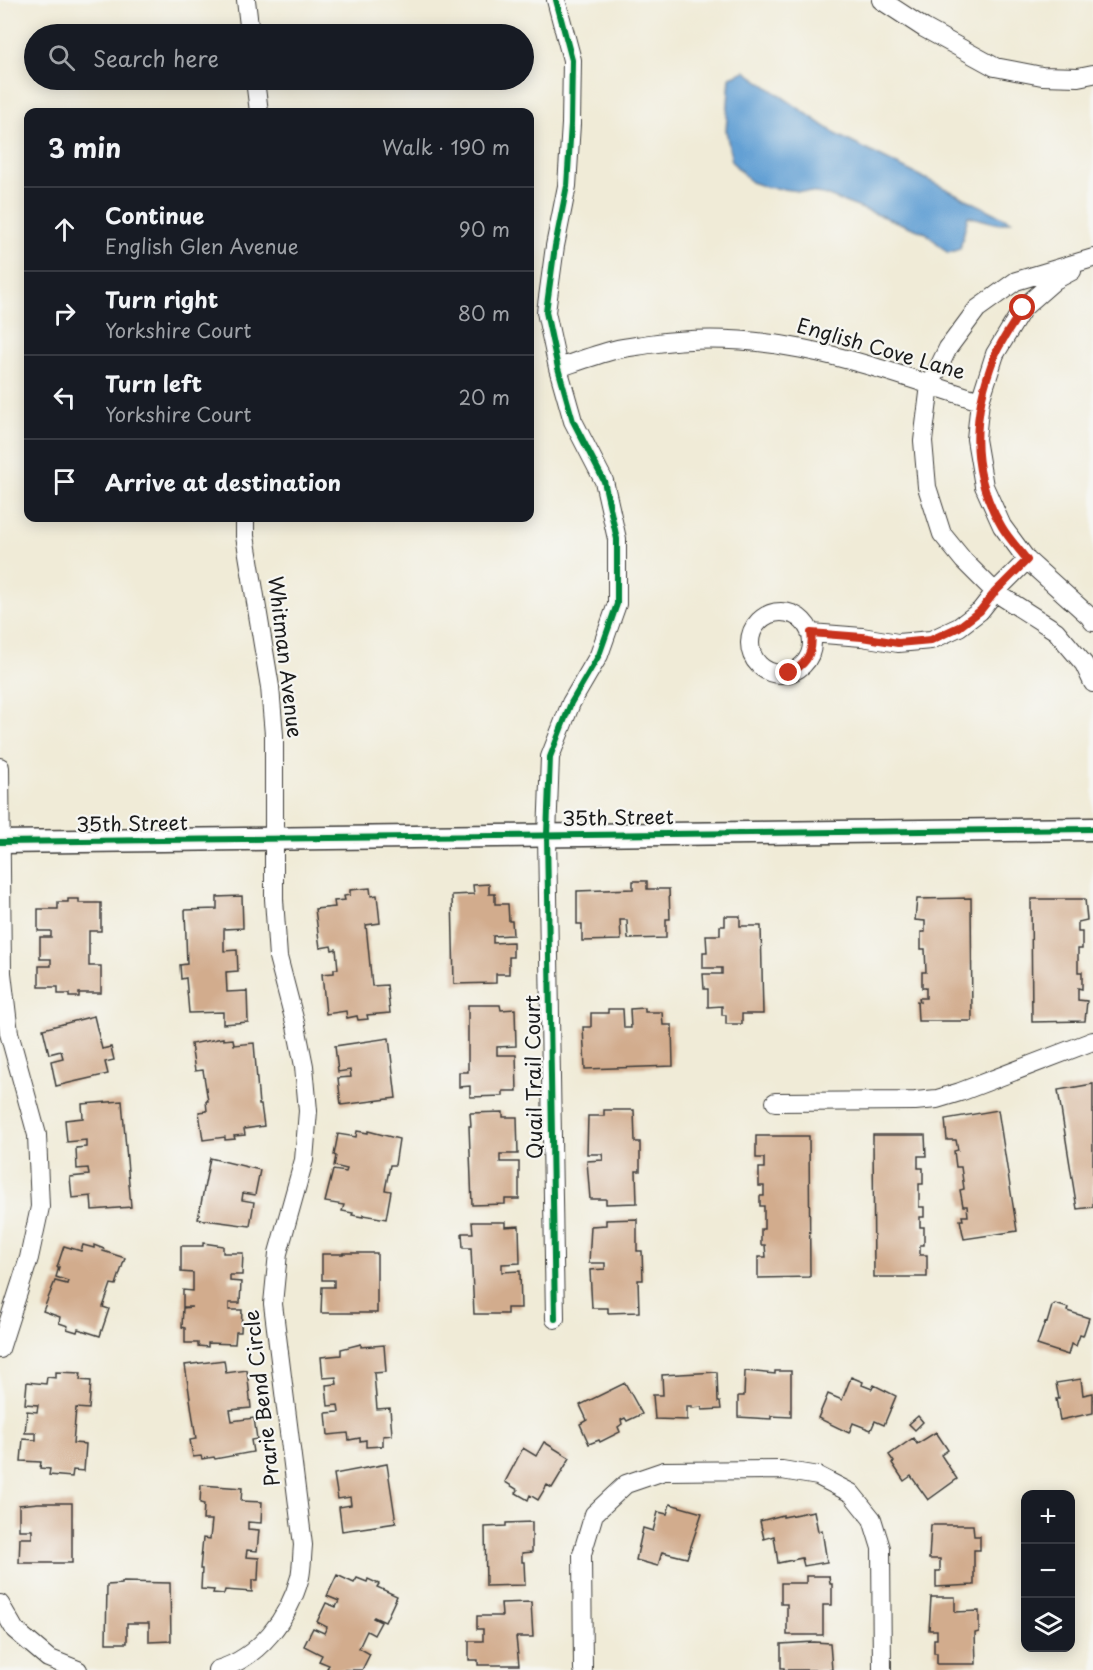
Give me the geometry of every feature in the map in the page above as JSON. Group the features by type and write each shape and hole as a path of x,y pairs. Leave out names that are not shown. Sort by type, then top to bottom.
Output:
{"street":[{"path":"246,0 249,24"},
{"name":"Quail Trail Court","path":"555,1319 547,835 550,757 571,703 599,655 617,604 617,539 604,481 573,421 558,368 546,312 555,246 567,186 571,124 572,60 556,0"},
{"path":"881,0 924,28 995,66 1042,76 1078,77 1093,74"},
{"path":"257,90 259,108"},
{"path":"1093,259 1016,281 976,309 948,348 930,385 923,441 927,487 942,534 964,561 995,592 1056,630 1084,664 1093,683"},
{"path":"1093,259 1055,280 1023,308 995,354 980,401 976,439 984,486 1002,526 1027,560 1093,622"},
{"name":"English Cove Lane","path":"558,368 616,350 676,340 735,339 767,342 829,354 980,401"},
{"name":"Whitman Avenue","path":"246,522 245,536 270,687 274,735 274,838"},
{"path":"811,633 862,637 898,643 931,640 959,627 980,611 995,592 1027,560"},
{"path":"0,767 2,973 9,1033 37,1135 40,1207 29,1258 0,1349"},
{"name":"35th Street","path":"1,842 1093,830"},
{"name":"Prarie Bend Circle","path":"217,1670 256,1650 284,1617 300,1576 303,1545 273,1304 278,1253 304,1160 308,1112 304,1066 278,957 274,899 274,838"},
{"path":"775,1102 937,1099 1093,1041"},
{"path":"583,1670 582,1554 594,1514 626,1484 664,1471 782,1470 819,1476 851,1493 872,1519 881,1548 882,1670"},
{"path":"0,1604 15,1630 48,1658 78,1670"}],"water":[{"path":"745,71 839,136 1011,221 999,224 968,216 960,249 948,253 926,233 823,194 766,187 751,182 732,162 726,131 730,77"}],"building":[{"path":"633,881 647,881 647,889 669,889 670,919 666,919 666,938 628,939 627,920 620,920 621,940 582,941 582,924 577,924 577,891 633,889"},
{"path":"489,884 489,894 495,894 495,904 508,904 509,921 512,921 513,935 493,936 493,943 513,942 513,957 509,957 509,974 496,974 496,983 454,984 452,895 474,894 473,885"},
{"path":"370,888 371,896 377,895 380,923 366,925 372,986 387,985 390,1013 367,1015 368,1019 358,1020 357,1016 347,1018 346,1011 326,1014 322,974 334,973 334,969 338,969 336,949 332,950 331,946 320,948 315,909 335,907 334,901 345,900 344,896 350,895 350,890"},
{"path":"242,896 243,928 224,929 224,951 237,950 238,971 226,972 227,992 247,991 248,1022 223,1024 223,1012 189,1013 186,978 181,979 180,965 187,964 185,910 217,909 217,897"},
{"path":"971,898 972,1021 918,1021 917,1001 920,1002 919,998 926,998 926,988 922,988 922,972 926,972 925,949 921,949 921,932 925,932 925,921 915,920 917,899"},
{"path":"68,899 79,899 79,903 101,903 101,931 89,931 89,966 101,966 101,993 79,993 79,997 69,997 69,994 58,994 58,987 39,987 39,966 51,966 51,959 40,959 40,937 51,937 51,931 38,931 38,909 58,909 58,902 68,902"},
{"path":"1031,899 1085,899 1087,920 1078,922 1078,932 1082,932 1082,949 1078,949 1078,972 1082,972 1082,989 1078,988 1078,1000 1087,1001 1085,1021 1032,1022"},
{"path":"725,916 740,916 740,926 761,926 763,1014 742,1014 742,1024 726,1024 726,1015 722,1015 722,1006 708,1007 708,989 704,989 703,974 722,974 722,968 703,968 703,952 707,952 706,935 720,935 720,926 725,926"},
{"path":"468,1005 500,1005 501,1010 515,1009 516,1046 497,1047 497,1055 516,1055 517,1091 503,1091 503,1096 470,1097 470,1086 459,1087 459,1072 468,1072"},
{"path":"645,1008 645,1012 662,1012 663,1025 672,1025 673,1066 585,1069 583,1027 591,1027 591,1013 608,1013 608,1009 623,1009 624,1028 631,1028 630,1009"},
{"path":"94,1016 102,1049 111,1047 114,1060 105,1062 108,1074 56,1086 51,1061 63,1058 61,1051 49,1054 43,1029"},
{"path":"223,1038 223,1040 233,1039 234,1045 254,1043 259,1105 261,1105 264,1126 244,1129 245,1135 234,1136 235,1139 225,1140 225,1137 203,1140 199,1112 207,1111 206,1101 208,1101 203,1070 195,1071 191,1044"},
{"path":"389,1038 396,1098 341,1105 338,1078 351,1077 350,1070 338,1072 335,1046"},
{"path":"1093,1084 1093,1207 1077,1209 1058,1090"},
{"path":"122,1101 131,1207 92,1210 91,1196 72,1198 70,1177 89,1175 88,1168 77,1169 76,1148 86,1147 86,1140 67,1142 65,1120 83,1118 82,1104"},
{"path":"604,1110 634,1110 635,1142 640,1142 640,1171 636,1171 637,1203 606,1204 606,1199 590,1199 587,1161 603,1160 602,1154 587,1154 588,1116 604,1116"},
{"path":"998,1110 1017,1231 964,1239 960,1220 963,1220 962,1216 968,1216 967,1206 963,1206 960,1190 964,1189 961,1167 956,1167 954,1151 958,1150 956,1140 947,1140 945,1119"},
{"path":"503,1112 503,1117 517,1117 518,1154 500,1154 500,1162 519,1162 519,1199 505,1199 505,1204 472,1205 470,1113"},
{"path":"357,1131 368,1133 368,1131 399,1139 395,1165 390,1165 385,1190 391,1191 386,1219 352,1215 353,1213 342,1211 344,1205 325,1202 333,1170 346,1172 347,1169 334,1166 338,1134 356,1137"},
{"path":"873,1135 925,1135 926,1156 918,1156 918,1168 923,1168 923,1184 919,1184 919,1207 924,1207 924,1217 920,1217 920,1227 924,1227 924,1245 920,1245 920,1255 927,1255 927,1277 874,1277"},
{"path":"756,1136 809,1136 810,1277 758,1278 758,1257 766,1257 765,1245 761,1245 764,1206 760,1206 760,1196 764,1196 764,1186 759,1186 759,1168 764,1168 764,1158 756,1158"},
{"path":"210,1158 260,1170 255,1195 243,1193 242,1200 254,1202 250,1226 198,1219"},
{"path":"637,1219 637,1251 642,1251 643,1280 638,1280 639,1312 608,1313 608,1308 592,1308 590,1270 605,1269 605,1263 589,1263 591,1226 606,1225 606,1220"},
{"path":"472,1222 505,1222 505,1227 519,1226 520,1263 502,1264 502,1272 520,1271 521,1308 507,1308 507,1314 474,1314 471,1248 463,1248 462,1233 473,1233"},
{"path":"203,1243 223,1246 223,1253 243,1253 242,1275 230,1275 230,1281 241,1282 240,1303 229,1303 229,1310 242,1310 241,1332 236,1332 235,1344 208,1343 208,1347 198,1346 198,1343 185,1343 185,1328 182,1327 183,1308 192,1307 183,1307 183,1290 193,1291 193,1273 181,1272 181,1246 203,1246"},
{"path":"83,1245 94,1248 94,1245 104,1249 103,1251 125,1258 116,1285 111,1284 103,1307 109,1309 100,1336 78,1329 77,1332 67,1329 68,1326 59,1323 60,1317 43,1311 55,1281 67,1284 68,1281 56,1277 64,1246 81,1251"},
{"path":"377,1253 377,1313 321,1313 322,1287 334,1287 334,1280 322,1280 322,1254"},
{"path":"1055,1304 1068,1308 1067,1311 1089,1318 1083,1336 1080,1335 1076,1346 1071,1344 1068,1355 1037,1345 1052,1306"},
{"path":"361,1344 361,1347 384,1345 386,1372 374,1373 377,1409 390,1408 392,1435 383,1436 383,1446 366,1447 366,1440 360,1441 360,1438 349,1440 348,1433 328,1435 326,1413 339,1412 338,1405 328,1406 326,1385 337,1384 336,1377 323,1378 321,1357 341,1355 341,1349"},
{"path":"224,1360 226,1373 247,1370 251,1408 230,1410 232,1421 254,1418 257,1439 251,1440 253,1452 215,1459 214,1457 202,1459 201,1456 193,1457 190,1440 196,1439 185,1365"},
{"path":"745,1371 775,1374 775,1371 791,1371 791,1417 771,1416 771,1419 738,1417 738,1396 744,1396"},
{"path":"56,1372 81,1373 80,1380 91,1381 89,1409 76,1408 73,1443 86,1444 84,1471 73,1470 72,1477 49,1475 50,1469 40,1468 41,1462 21,1461 23,1439 36,1440 36,1433 25,1433 27,1411 37,1412 38,1405 25,1404 27,1382 46,1384 47,1377 56,1378"},
{"path":"717,1372 718,1402 720,1402 721,1409 702,1410 702,1407 687,1406 687,1420 655,1419 653,1395 663,1395 662,1375"},
{"path":"851,1377 863,1382 862,1385 872,1389 874,1385 896,1396 884,1425 875,1421 871,1430 853,1423 849,1433 818,1418 828,1394 842,1400"},
{"path":"1081,1379 1083,1395 1093,1393 1093,1413 1060,1420 1056,1383"},
{"path":"625,1383 642,1414 627,1421 625,1418 621,1420 622,1424 618,1427 620,1432 600,1442 599,1440 589,1444 580,1424 587,1420 580,1405"},
{"path":"918,1416 923,1422 915,1430 909,1424"},
{"path":"936,1432 948,1450 941,1455 957,1479 928,1500 911,1476 904,1481 889,1455 913,1438 917,1444"},
{"path":"544,1442 570,1458 552,1488 547,1485 538,1500 530,1495 528,1500 516,1493 518,1490 505,1482 523,1448 536,1456"},
{"path":"387,1464 396,1523 342,1531 339,1507 351,1505 350,1497 338,1499 334,1474"},
{"path":"201,1485 242,1488 241,1501 262,1502 261,1523 248,1522 248,1529 259,1530 257,1551 247,1550 246,1557 259,1558 258,1580 252,1580 252,1592 225,1590 224,1594 201,1589 203,1538 210,1539 212,1520 203,1520 204,1504 200,1503"},
{"path":"72,1503 72,1563 19,1563 20,1538 32,1538 32,1530 19,1530 19,1505"},
{"path":"670,1504 702,1513 687,1558 662,1552 658,1566 636,1560 643,1528 653,1531 658,1512 667,1514"},
{"path":"814,1511 818,1531 822,1530 827,1562 804,1566 802,1558 778,1563 774,1536 764,1539 760,1521"},
{"path":"532,1522 532,1552 522,1553 525,1585 486,1586 485,1527"},
{"path":"931,1525 973,1525 974,1536 980,1536 980,1550 974,1550 974,1585 936,1587 936,1571 940,1571 940,1559 929,1559"},
{"path":"337,1575 354,1583 357,1578 367,1582 368,1579 379,1584 377,1587 397,1596 385,1622 373,1618 381,1622 374,1635 367,1631 359,1648 370,1654 362,1670 331,1670 327,1668 329,1665 319,1661 322,1655 304,1646 313,1628 324,1633 327,1627 317,1622 326,1603 336,1607 339,1601 327,1596"},
{"path":"806,1576 829,1576 830,1584 832,1584 832,1605 823,1605 823,1635 787,1635 787,1604 781,1604 781,1583 806,1583"},
{"path":"122,1582 170,1583 171,1641 149,1642 149,1623 127,1623 127,1643 106,1643 107,1585 122,1584"},
{"path":"931,1597 955,1597 955,1612 979,1611 979,1632 975,1633 976,1664 937,1664 934,1639 937,1639 937,1630 929,1630"},
{"path":"531,1602 533,1637 516,1637 519,1665 478,1665 478,1660 469,1660 469,1641 483,1641 483,1629 477,1629 477,1616 502,1616 501,1603"},
{"path":"830,1643 832,1670 784,1670 781,1668 781,1644"}],"cycle path":[{"path":"555,1319 547,835 550,757 571,703 599,655 617,604 617,539 604,481 573,421 558,368 546,312 555,246 567,186 571,124 572,60 556,0"},
{"path":"0,842 1093,829"}],"route":[{"path":"789,673 806,662 811,653 813,643 811,633 862,637 898,643 931,640 959,627 980,611 995,592 1027,560 1002,526 984,486 976,439 980,401 995,354 1023,308"}]}
